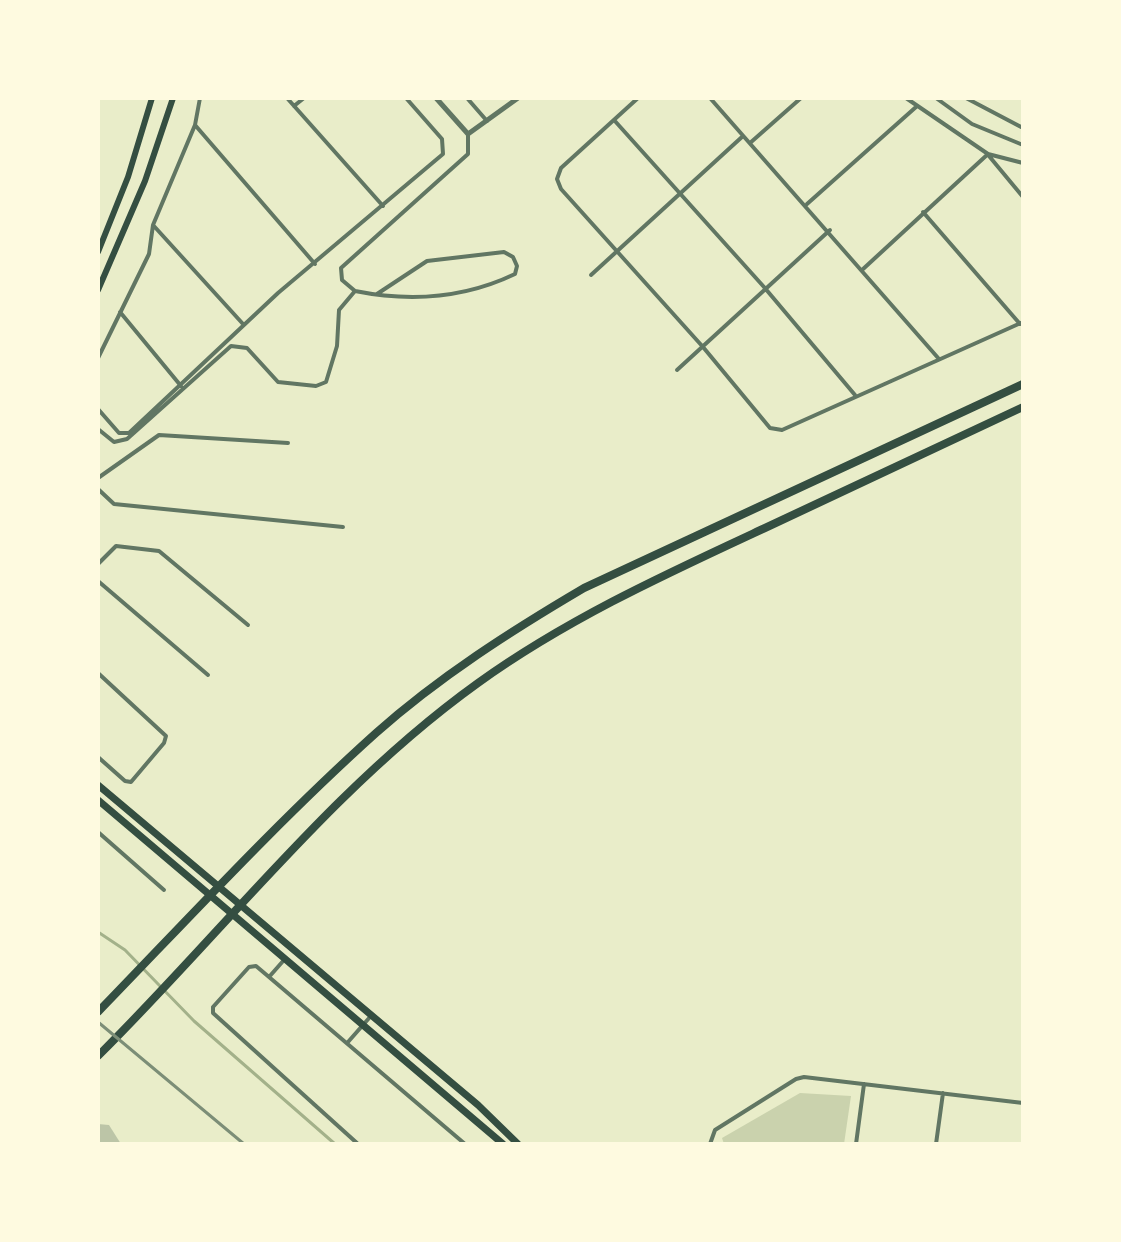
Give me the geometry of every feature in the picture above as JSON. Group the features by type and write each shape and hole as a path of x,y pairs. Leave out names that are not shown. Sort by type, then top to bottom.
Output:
{"highway":[{"path":"98,1012 228,878 377,733 516,628 584,588 1023,384"},
{"path":"98,1056 389,754 477,684 559,628 661,576 1023,407"}],"main road":[{"path":"98,252 128,177 152,98"},
{"path":"98,290 145,181 173,98"},
{"path":"98,785 371,1015 518,1144"},
{"path":"98,800 503,1144"}],"street":[{"path":"98,358 149,254 153,225 195,125 200,98"},
{"path":"287,98 383,206"},
{"path":"294,106 304,98"},
{"path":"98,409 124,435 181,386 243,324 443,154 445,146 406,98"},
{"path":"377,294 427,261 504,252 513,257 517,266 515,274 487,288 440,297 377,294 355,291 342,280 341,268 468,154 468,134 436,98"},
{"path":"467,98 487,121"},
{"path":"468,134 518,98"},
{"path":"638,98 561,168 557,179 561,189 775,429 782,430 1021,323 923,212"},
{"path":"710,98 830,230 939,359"},
{"path":"750,143 801,98"},
{"path":"906,98 988,154 1023,197"},
{"path":"936,98 972,124 1023,145"},
{"path":"966,98 1023,128"},
{"path":"807,204 916,107"},
{"path":"614,120 764,287 855,395"},
{"path":"195,125 315,264"},
{"path":"591,275 743,136"},
{"path":"988,154 1023,163"},
{"path":"862,270 988,154"},
{"path":"153,225 243,324"},
{"path":"677,370 764,287 830,230"},
{"path":"98,429 114,442 127,439 231,346 247,348 278,382 316,386 326,382 337,346 339,310 355,291"},
{"path":"120,312 181,386"},
{"path":"98,478 159,435 288,443"},
{"path":"98,489 114,504 343,527"},
{"path":"98,564 116,546 159,551 248,625"},
{"path":"98,581 208,675"},
{"path":"98,673 166,736 164,743 131,782 125,781 98,757"},
{"path":"98,832 164,890"},
{"path":"269,977 284,960"},
{"path":"358,1144 213,1013 213,1007 249,967 256,966 465,1144"},
{"path":"348,1042 371,1015"},
{"path":"710,1144 715,1130 796,1079 1023,1103"},
{"path":"856,1144 864,1084"},
{"path":"936,1144 943,1093"}],"green space":[{"path":"800,1093 851,1096 844,1144 724,1144 722,1138"}],"building":[{"path":"98,1124 109,1125 121,1144 98,1144"}],"waterway":[{"path":"98,932 125,950 194,1021 335,1144"}],"railway":[{"path":"98,1022 244,1144"}]}
